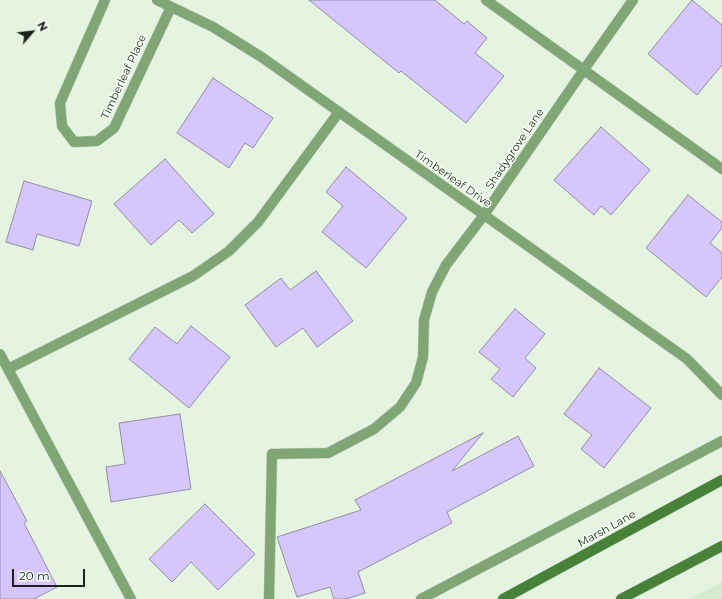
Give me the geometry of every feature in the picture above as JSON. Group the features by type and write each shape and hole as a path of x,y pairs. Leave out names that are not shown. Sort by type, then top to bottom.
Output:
{"main road":[{"name":"Marsh Lane","path":"503,599 722,480"},
{"path":"620,599 632,596 722,546"}],"street":[{"name":"Timberleaf Place","path":"106,0 60,103 62,126 74,142 97,141 114,128 171,7"},
{"name":"Timberleaf Drive","path":"157,0 213,27 263,58 687,360 722,396"},
{"path":"486,0 722,169"},
{"name":"Shadygrove Lane","path":"269,599 272,454 328,453 374,429 400,407 416,383 423,357 424,320 432,292 446,265 484,215 583,70 633,0"},
{"path":"8,369 194,276 230,251 258,222 339,112"},
{"path":"0,354 131,599"},
{"path":"421,599 722,441"}],"shaded area":[{"path":"722,582 722,599 690,599"}],"building":[{"path":"309,0 435,0 464,24 467,21 487,38 475,53 504,76 466,123 401,71 399,73"},
{"path":"692,0 722,25 722,65 697,95 648,54"},
{"path":"213,78 273,118 253,148 245,143 229,168 177,133"},
{"path":"601,127 650,170 611,215 601,206 594,215 554,180"},
{"path":"165,159 214,214 192,233 179,220 151,245 114,204"},
{"path":"346,167 407,218 366,268 322,232 343,206 326,192"},
{"path":"24,181 92,201 79,246 37,234 33,250 6,242"},
{"path":"688,195 722,222 722,228 710,243 722,253 722,277 706,297 646,248"},
{"path":"316,271 353,321 317,347 303,328 276,347 245,305 281,278 290,290"},
{"path":"515,309 545,334 525,358 536,368 513,397 491,379 500,369 479,352"},
{"path":"191,326 230,357 189,408 129,359 155,327 177,344"},
{"path":"599,368 651,408 604,468 581,449 592,435 564,414"},
{"path":"180,414 191,489 111,502 106,467 125,464 119,423"},
{"path":"483,433 452,471 518,436 534,466 447,512 452,523 358,572 365,593 346,599 334,599 330,587 297,597 277,537 361,510 355,500"},
{"path":"0,471 27,521 24,523 57,587 34,599 0,599"},
{"path":"205,504 255,554 218,590 191,562 172,582 149,559"}]}
